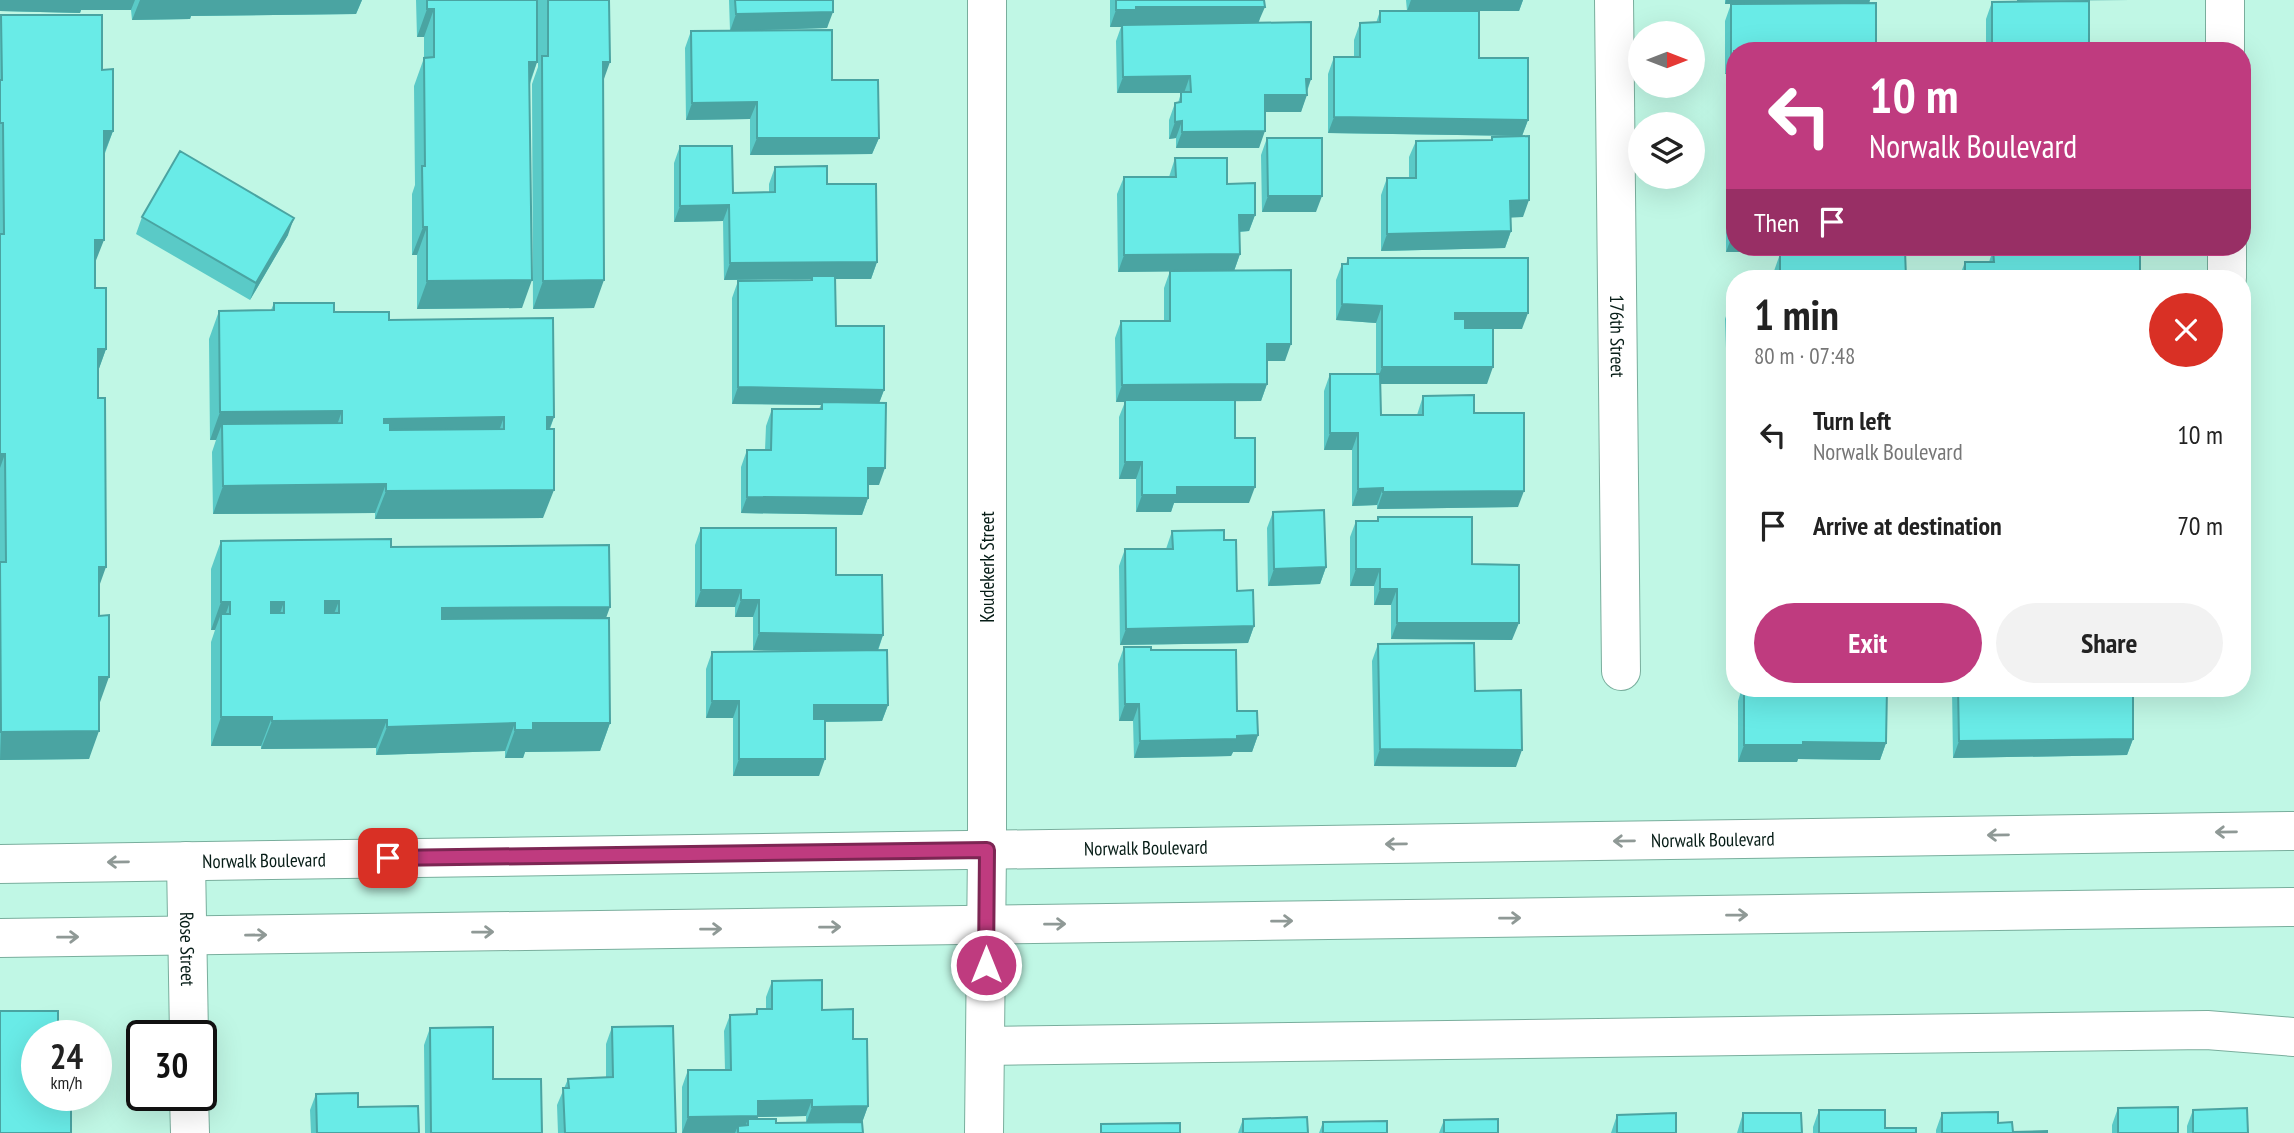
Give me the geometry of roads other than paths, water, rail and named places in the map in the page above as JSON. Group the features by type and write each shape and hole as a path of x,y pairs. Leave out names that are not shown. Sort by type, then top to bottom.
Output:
{"main road":[{"name":"Koudekerk Street","path":"984,1133 987,850 987,0"},
{"name":"176th Street","path":"1614,0 1621,671"},
{"path":"2225,0 2225,42"},
{"name":"Norwalk Boulevard","path":"0,864 2294,831"},
{"name":"Rose Street","path":"186,861 188,1020"},
{"path":"0,938 2294,907"},
{"path":"985,1046 2207,1030 2294,1037"},
{"path":"189,1111 190,1133"}]}
